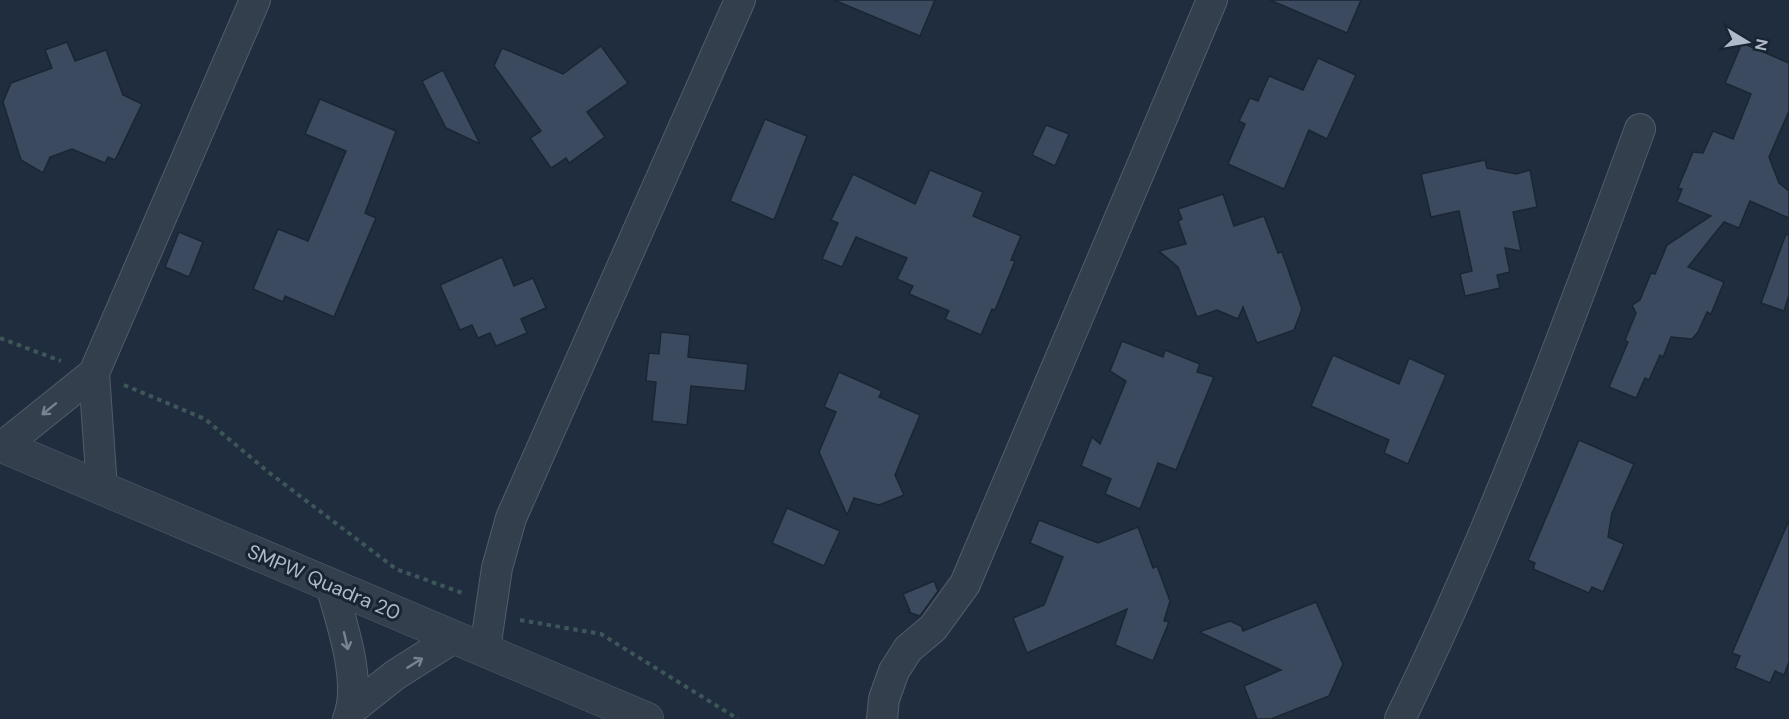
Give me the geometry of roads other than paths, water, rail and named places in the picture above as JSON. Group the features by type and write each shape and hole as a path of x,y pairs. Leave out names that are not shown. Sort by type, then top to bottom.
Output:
{"street":[{"path":"102,488 94,373 255,0"},
{"path":"349,715 395,675 470,643 492,603 502,544 511,518 740,0"},
{"path":"882,719 884,699 894,671 903,656 933,628 966,584 1212,0"},
{"path":"1400,719 1425,669 1547,383 1640,129"},
{"path":"2,445 94,373"},
{"name":"SMPW Quadra 20","path":"2,445 648,719"},
{"path":"331,585 348,653 349,715"}]}
